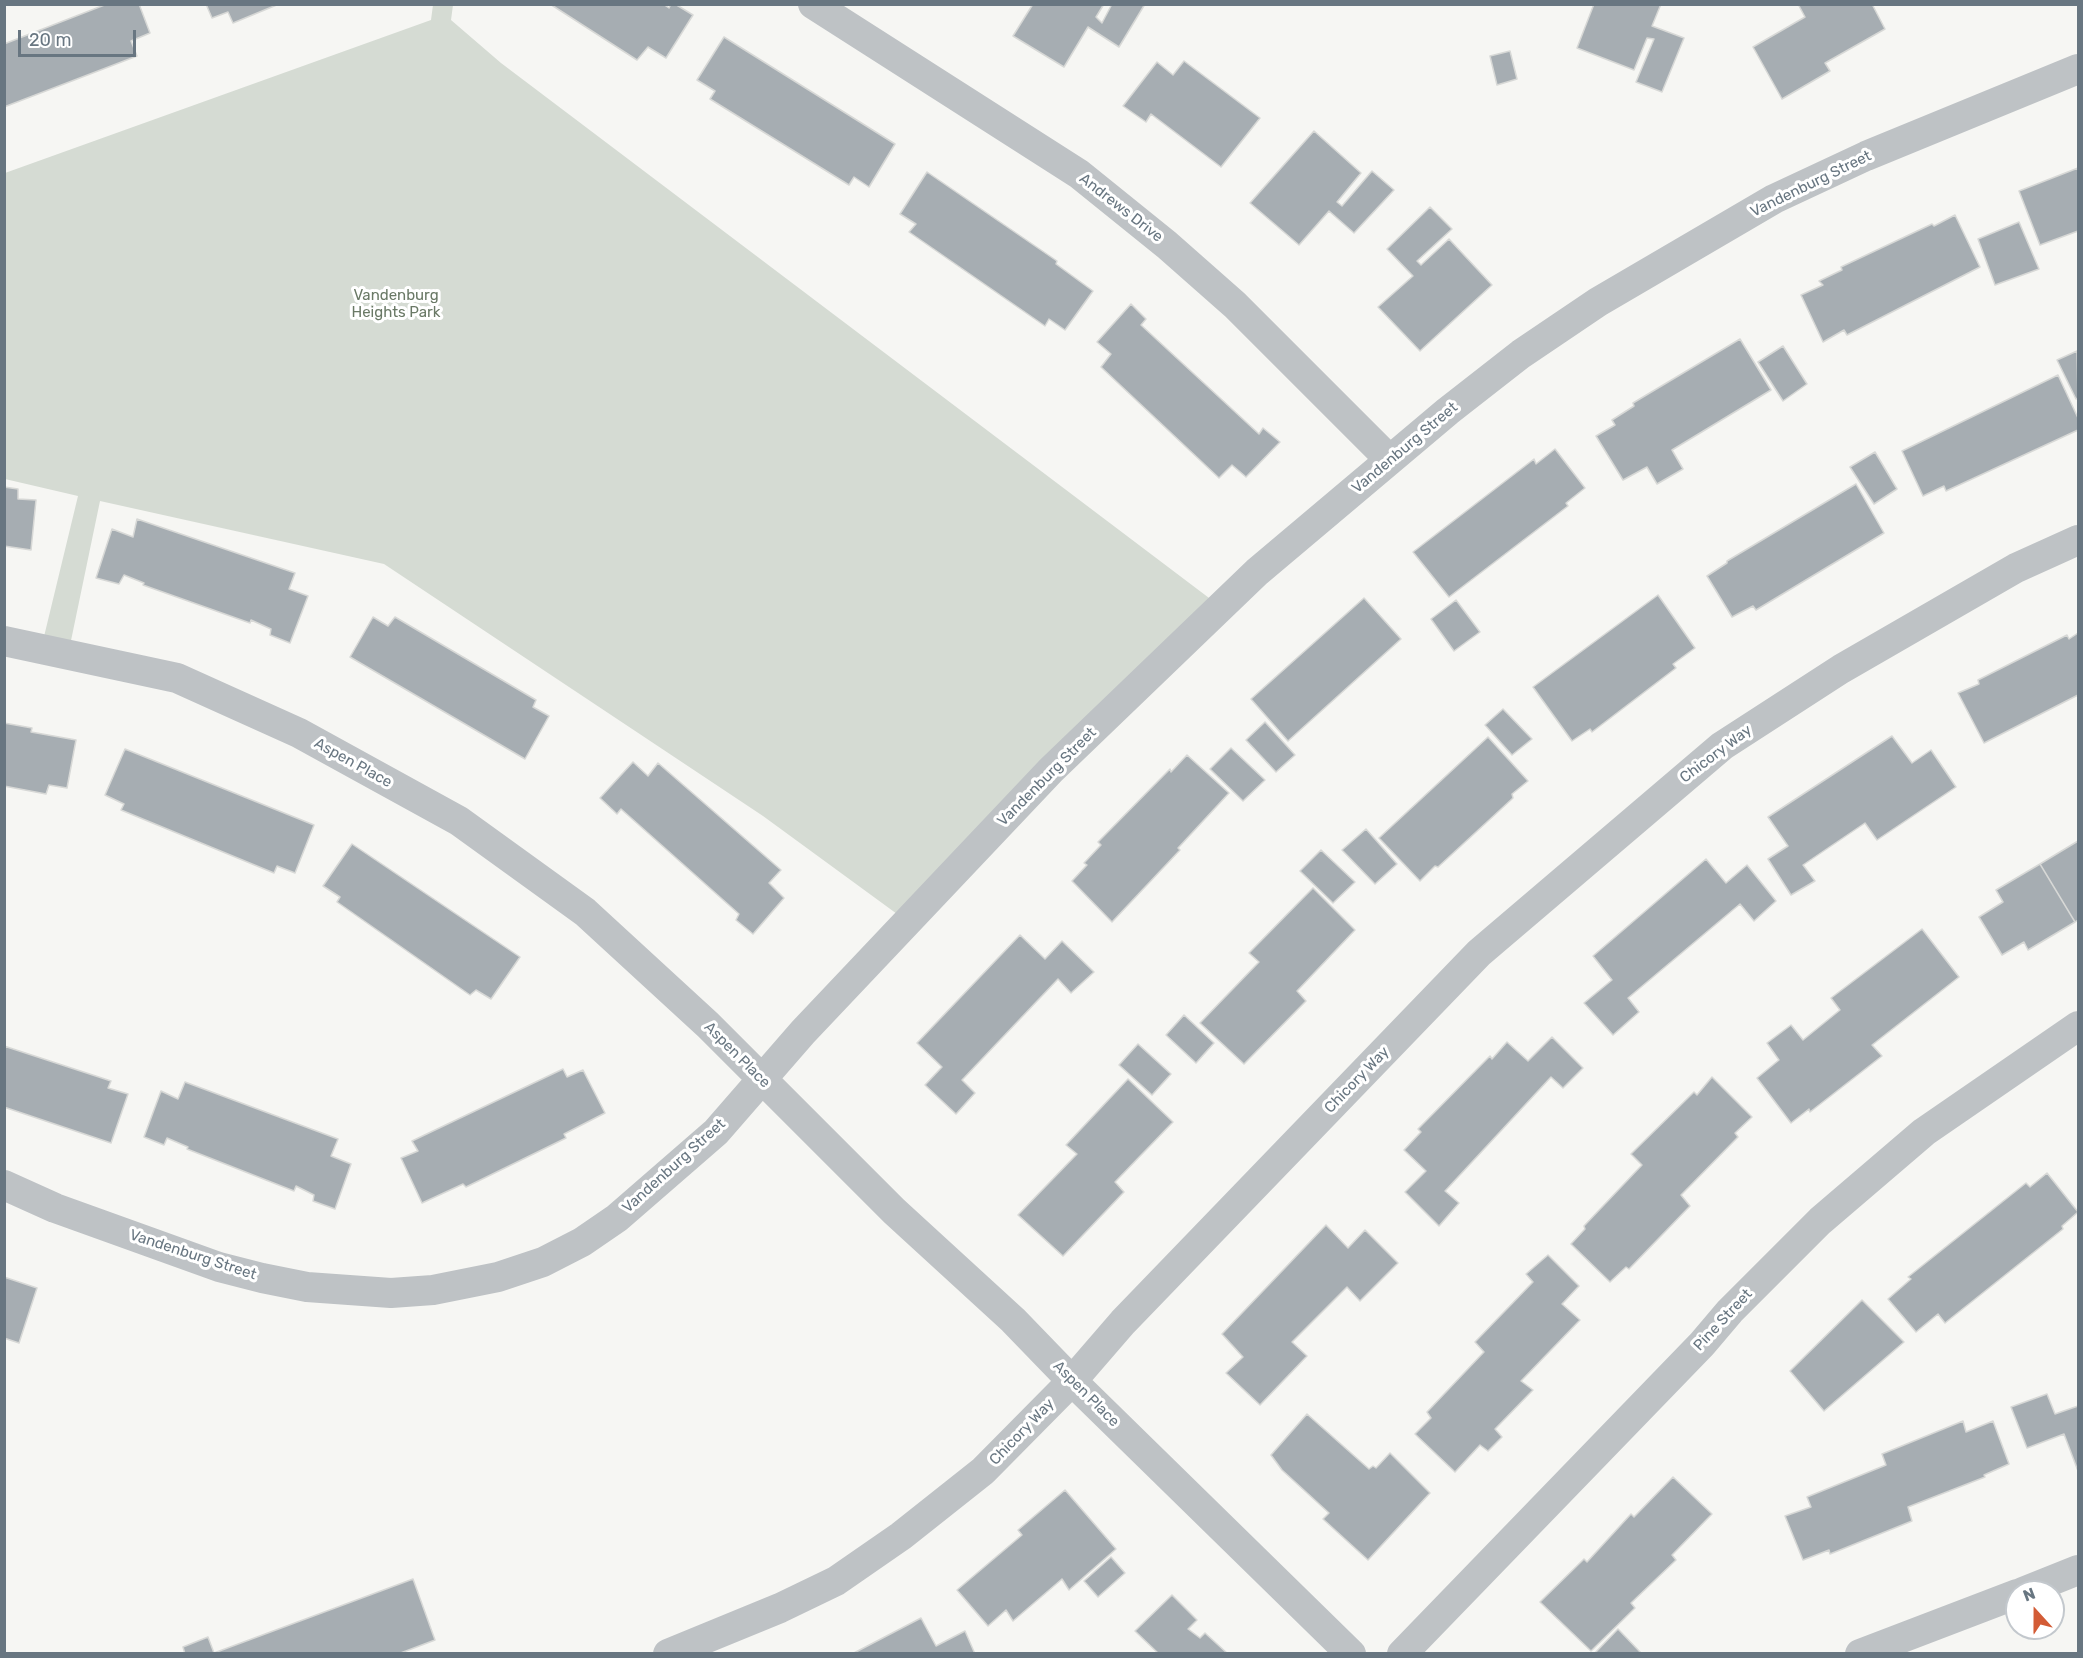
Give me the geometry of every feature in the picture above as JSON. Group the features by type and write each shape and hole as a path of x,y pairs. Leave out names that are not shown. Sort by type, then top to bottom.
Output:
{"street":[{"name":"Andrews Drive","path":"813,4 1079,174 1167,244 1235,306 1390,460"},
{"name":"Vandenburg Street","path":"4,1185 55,1208 219,1267 262,1278 318,1288 391,1293 433,1290 498,1277 543,1262 582,1242 617,1218 716,1132 803,1032 1051,770 1257,572 1512,361 1598,302 1774,199 1866,156 2079,69"},
{"name":"Chicory Way","path":"668,1653 780,1608 836,1581 901,1536 984,1472 1072,1381 1131,1314 1479,953 1722,746 1851,663 2016,568 2079,540"},
{"name":"Aspen Place","path":"4,642 177,678 299,733 459,821 585,912 708,1025 894,1211 1013,1320 1072,1381 1351,1653"},
{"name":"Pine Street","path":"1402,1653 1702,1344 1730,1311 1820,1221 1924,1132 2079,1026"},
{"path":"2054,1580 2079,1570"},
{"path":"1860,1653 2005,1599"}],"green space":[{"name":"Vandenburg Heights Park","path":"433,5 453,5 451,20 501,63 1221,607 908,922 763,816 384,564 100,501 68,655 41,649 78,496 5,479 5,173 431,20"}],"building":[{"path":"107,4 139,4 150,33 131,41 137,56 4,107 4,44"},
{"path":"206,4 279,4 233,23 228,12 212,18"},
{"path":"550,4 663,4 669,8 671,4 675,4 693,15 666,58 648,47 637,60"},
{"path":"1033,4 1104,4 1096,17 1102,23 1112,4 1145,4 1119,47 1088,27 1064,67 1013,36"},
{"path":"1594,4 1661,4 1652,26 1684,38 1662,92 1636,82 1654,39 1647,38 1634,70 1577,48"},
{"path":"1798,4 1872,4 1885,29 1825,63 1830,71 1782,99 1753,47 1805,17"},
{"path":"724,37 895,144 869,187 854,177 849,185 710,99 715,91 697,80"},
{"path":"1510,51 1517,79 1497,85 1490,56"},
{"path":"1184,61 1260,118 1221,167 1151,114 1146,122 1123,106 1157,62 1173,75"},
{"path":"1314,131 1361,173 1337,202 1342,206 1372,171 1394,190 1354,233 1329,211 1299,245 1250,203"},
{"path":"2078,168 2078,231 2040,245 2019,191"},
{"path":"927,172 1057,261 1056,264 1093,291 1065,330 1049,319 1045,326 909,232 916,224 900,214"},
{"path":"1430,207 1452,229 1417,261 1421,265 1449,239 1492,285 1420,351 1378,307 1413,276 1387,249"},
{"path":"1955,215 1980,267 1847,335 1844,330 1823,342 1801,295 1823,285 1819,281 1842,270 1841,267"},
{"path":"2019,222 2039,269 1995,285 1978,239"},
{"path":"1131,304 1146,319 1141,325 1259,434 1263,428 1280,442 1246,477 1232,465 1219,478 1101,367 1111,354 1097,342"},
{"path":"1740,339 1771,390 1672,450 1683,469 1657,484 1647,467 1623,480 1596,436 1615,425 1612,420 1634,406 1633,403"},
{"path":"1783,346 1807,384 1783,401 1758,362"},
{"path":"2077,351 2078,398 2076,399 2057,360"},
{"path":"2058,375 2078,418 2078,430 1946,491 1944,486 1923,496 1902,451"},
{"path":"1555,449 1585,488 1566,503 1568,506 1449,597 1413,552 1534,459 1536,464"},
{"path":"1875,452 1897,489 1874,504 1850,467"},
{"path":"1856,484 1884,533 1756,610 1753,606 1732,617 1707,576 1727,561"},
{"path":"4,487 18,489 18,499 36,500 31,550 4,546"},
{"path":"137,519 295,573 289,589 308,596 290,643 270,635 271,629 251,620 250,623 143,585 144,583 124,575 119,584 96,578 112,529 133,537"},
{"path":"1658,595 1695,648 1673,664 1676,668 1592,732 1590,729 1572,741 1533,687"},
{"path":"1364,598 1401,639 1288,741 1251,699"},
{"path":"1456,600 1480,632 1454,651 1431,619"},
{"path":"373,617 388,626 395,617 536,700 533,707 549,716 525,759 350,657"},
{"path":"2078,633 2078,695 1984,743 1958,693 1979,684 1978,680 2067,635 2069,639"},
{"path":"1503,709 1532,739 1512,755 1485,725"},
{"path":"1265,722 1295,755 1276,772 1246,740"},
{"path":"4,723 32,728 31,732 76,740 67,788 49,785 46,794 4,786"},
{"path":"1892,736 1912,763 1931,750 1956,787 1877,840 1865,823 1803,865 1815,881 1791,895 1768,859 1788,846 1768,817"},
{"path":"1488,737 1528,781 1512,794 1513,798 1420,881 1379,838"},
{"path":"1231,748 1265,780 1243,801 1210,769"},
{"path":"125,749 314,825 295,873 277,866 274,873 121,810 124,804 105,795"},
{"path":"1187,755 1229,793 1178,848 1180,850 1112,922 1072,881 1087,865 1084,863 1101,845 1098,842 1170,769 1171,772"},
{"path":"633,762 648,776 658,763 781,870 769,883 784,898 753,934 736,920 739,914 621,809 617,814 600,798"},
{"path":"1366,829 1397,864 1375,884 1342,850"},
{"path":"2078,841 2078,920 2075,922 2040,864"},
{"path":"352,844 520,957 491,999 476,990 470,995 337,902 340,897 323,886"},
{"path":"1321,850 1355,882 1333,903 1300,871"},
{"path":"1706,859 1726,883 1747,865 1776,901 1754,921 1740,904 1628,998 1639,1012 1613,1035 1584,1003 1612,980 1593,956"},
{"path":"2040,864 2075,922 2028,950 2024,942 2002,955 1979,917 2003,902 1996,890"},
{"path":"1313,888 1355,930 1297,991 1306,1001 1244,1064 1200,1023 1259,962 1249,953"},
{"path":"1922,929 1959,977 1872,1045 1882,1056 1810,1112 1809,1109 1791,1123 1757,1078 1779,1060 1767,1043 1791,1025 1803,1040 1840,1010 1831,998"},
{"path":"1020,935 1045,959 1062,941 1094,972 1071,993 1058,979 962,1080 975,1093 956,1114 925,1085 942,1067 917,1043"},
{"path":"1184,1015 1214,1043 1196,1063 1166,1035"},
{"path":"1552,1037 1583,1068 1563,1088 1551,1077 1445,1191 1459,1203 1439,1226 1405,1192 1426,1171 1404,1150 1421,1132 1418,1129 1490,1056 1492,1059 1507,1042 1528,1061"},
{"path":"1138,1044 1171,1074 1152,1095 1119,1065"},
{"path":"4,1046 111,1081 108,1088 128,1094 111,1143 4,1107"},
{"path":"563,1069 567,1077 583,1070 605,1113 564,1134 566,1138 466,1187 463,1184 422,1203 401,1158 418,1151 412,1141"},
{"path":"1712,1077 1752,1117 1735,1133 1738,1137 1681,1195 1690,1206 1629,1269 1626,1267 1610,1282 1571,1244 1585,1229 1584,1226 1642,1165 1631,1154 1694,1092 1697,1095"},
{"path":"1128,1079 1173,1122 1115,1182 1124,1192 1063,1256 1018,1215 1077,1154 1066,1145"},
{"path":"185,1082 338,1139 331,1156 351,1164 335,1209 313,1201 314,1195 296,1186 294,1191 187,1149 188,1147 167,1138 164,1145 144,1137 161,1091 178,1099"},
{"path":"2047,1173 2078,1212 2062,1226 2063,1229 1945,1323 1938,1314 1916,1332 1888,1299 1911,1279 1908,1277 2026,1183 2030,1187"},
{"path":"1326,1225 1348,1248 1365,1230 1398,1263 1360,1301 1347,1287 1292,1342 1307,1356 1260,1405 1226,1373 1243,1357 1222,1334"},
{"path":"1548,1255 1579,1286 1562,1304 1580,1320 1521,1381 1533,1390 1495,1429 1502,1437 1488,1451 1480,1445 1455,1472 1415,1434 1431,1418 1427,1412 1484,1352 1475,1342 1533,1282 1526,1274"},
{"path":"4,1277 37,1288 19,1343 4,1338"},
{"path":"1862,1300 1904,1342 1824,1411 1790,1371"},
{"path":"2047,1394 2055,1414 2078,1406 2078,1471 2064,1434 2027,1448 2011,1407"},
{"path":"1307,1414 1369,1469 1373,1466 1376,1468 1390,1453 1430,1493 1368,1560 1323,1519 1329,1513 1282,1470 1271,1455"},
{"path":"1963,1421 1966,1432 1993,1421 2009,1464 1984,1475 1985,1477 1908,1507 1912,1521 1830,1554 1829,1550 1803,1560 1785,1516 1811,1507 1807,1497 1886,1465 1882,1454"},
{"path":"1673,1477 1712,1514 1672,1555 1676,1560 1631,1603 1635,1608 1591,1651 1540,1602 1584,1559 1587,1562 1631,1514 1634,1517"},
{"path":"1065,1490 1116,1549 1069,1590 1062,1579 1013,1621 1006,1610 988,1626 957,1590 1022,1535 1018,1530"},
{"path":"1111,1557 1125,1573 1098,1597 1084,1581"},
{"path":"413,1579 435,1640 398,1654 185,1654 183,1647 208,1637 214,1653"},
{"path":"1172,1595 1197,1620 1188,1629 1200,1638 1205,1633 1228,1654 1159,1654 1135,1631"},
{"path":"921,1618 936,1646 965,1631 975,1654 852,1654"},
{"path":"1618,1629 1642,1654 1594,1654"}]}
